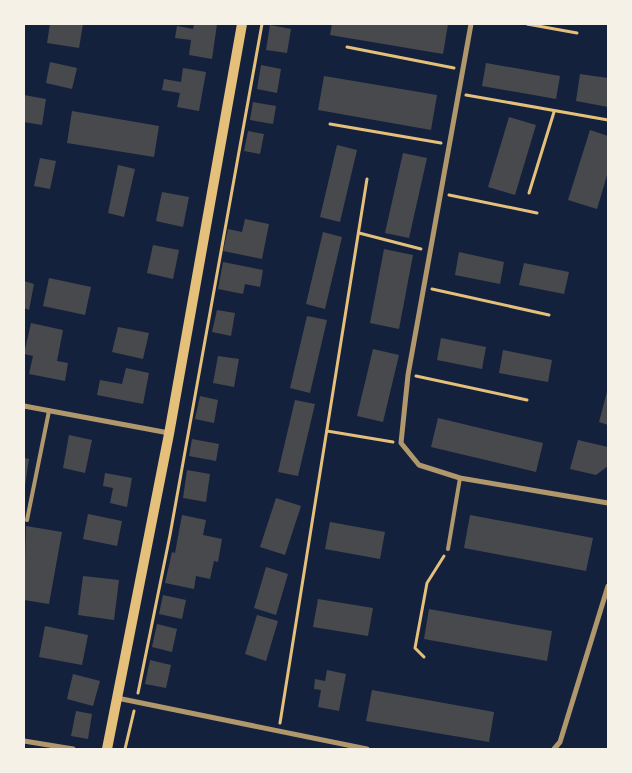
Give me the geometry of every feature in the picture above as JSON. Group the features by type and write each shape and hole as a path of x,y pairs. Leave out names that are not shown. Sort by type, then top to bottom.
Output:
{"main road":[{"path":"107,749 169,434 242,24"}],"street":[{"path":"471,24 408,374 401,443 419,465 460,478 608,503"},
{"path":"24,406 169,434"},
{"path":"554,749 560,742 608,586"},
{"path":"117,698 278,731 350,748 367,749"},
{"path":"24,741 73,749"}],"lane":[{"path":"27,520 49,411"},
{"path":"448,549 460,478"}],"path":[{"path":"138,692 172,525 262,24"},
{"path":"526,24 577,33"},
{"path":"346,48 462,69"},
{"path":"458,94 608,120"},
{"path":"529,193 554,112"},
{"path":"330,124 449,144"},
{"path":"278,731 367,179"},
{"path":"441,193 537,213"},
{"path":"359,233 430,251"},
{"path":"424,287 549,315"},
{"path":"408,374 527,400"},
{"path":"327,430 401,443"},
{"path":"424,657 415,648 427,583 448,549"},
{"path":"125,749 132,719"}],"building":[{"path":"50,24 83,24 79,48 47,43"},
{"path":"194,24 217,24 212,59 189,55 191,40 175,38 177,26 193,29"},
{"path":"332,24 448,24 443,54 330,35"},
{"path":"270,25 291,29 287,53 266,50"},
{"path":"50,62 77,68 72,89 46,83"},
{"path":"486,63 560,76 556,99 482,86"},
{"path":"261,65 281,69 277,93 257,89"},
{"path":"183,68 206,72 199,111 177,107 180,93 162,90 164,79 181,82"},
{"path":"580,74 608,78 608,107 576,101"},
{"path":"324,76 437,95 431,130 318,110"},
{"path":"24,95 46,99 42,125 24,122"},
{"path":"253,102 276,106 273,124 250,120"},
{"path":"72,111 159,126 154,157 67,143"},
{"path":"509,117 536,125 515,195 488,187"},
{"path":"590,130 608,136 608,172 597,209 568,200"},
{"path":"248,131 264,134 260,154 244,151"},
{"path":"337,145 357,150 340,222 320,217"},
{"path":"403,153 427,158 409,238 385,233"},
{"path":"40,158 56,161 50,189 34,186"},
{"path":"118,165 135,169 124,217 108,213"},
{"path":"162,192 189,197 183,227 156,221"},
{"path":"245,219 269,224 262,259 223,251 228,229 242,232"},
{"path":"323,232 342,237 325,309 306,304"},
{"path":"153,245 179,250 173,279 147,273"},
{"path":"384,249 413,255 399,329 370,323"},
{"path":"459,252 504,262 500,284 455,275"},
{"path":"223,262 263,270 260,287 245,284 243,294 218,289"},
{"path":"524,263 569,272 564,294 519,285"},
{"path":"49,278 91,287 85,315 43,306"},
{"path":"24,281 34,284 29,310 24,308"},
{"path":"217,310 235,313 231,336 212,332"},
{"path":"307,316 327,320 310,393 290,388"},
{"path":"31,323 63,330 57,361 68,363 65,381 29,374 33,356 24,354"},
{"path":"118,327 149,333 143,359 112,352"},
{"path":"441,338 486,347 482,369 437,360"},
{"path":"373,349 399,355 383,422 357,416"},
{"path":"503,350 552,360 548,382 499,373"},
{"path":"218,356 239,359 234,387 213,383"},
{"path":"126,368 149,373 143,404 97,395 100,380 122,384"},
{"path":"608,388 608,425 599,422"},
{"path":"200,396 218,400 214,423 195,419"},
{"path":"295,400 315,404 298,476 278,472"},
{"path":"438,418 543,443 536,472 431,447"},
{"path":"69,435 92,440 85,473 63,468"},
{"path":"192,439 219,444 216,461 189,456"},
{"path":"578,440 608,447 608,466 596,475 570,469"},
{"path":"24,458 29,459 25,485 24,484"},
{"path":"187,470 210,474 206,502 183,498"},
{"path":"105,473 132,478 127,507 110,503 113,488 103,486"},
{"path":"276,498 301,506 285,555 260,547"},
{"path":"88,514 122,521 117,546 83,539"},
{"path":"182,515 206,520 203,535 222,539 218,562 214,561 210,579 196,576 194,589 165,583 172,552 175,553"},
{"path":"470,515 593,538 586,571 464,548"},
{"path":"330,522 385,532 380,559 325,549"},
{"path":"26,526 62,532 49,604 24,600"},
{"path":"266,567 288,574 276,615 254,608"},
{"path":"83,576 119,580 114,620 78,615"},
{"path":"163,595 186,600 182,619 159,614"},
{"path":"318,599 373,608 368,636 313,627"},
{"path":"429,609 552,631 547,661 424,639"},
{"path":"257,615 278,621 266,661 245,654"},
{"path":"157,624 177,629 172,652 152,647"},
{"path":"45,626 88,635 82,665 39,657"},
{"path":"150,660 171,665 166,688 145,684"},
{"path":"327,670 346,674 339,711 318,707 321,690 314,689 315,679 325,681"},
{"path":"73,674 100,681 93,706 67,699"},
{"path":"372,690 494,712 489,742 366,721"},
{"path":"76,711 92,714 88,739 71,736"}]}
